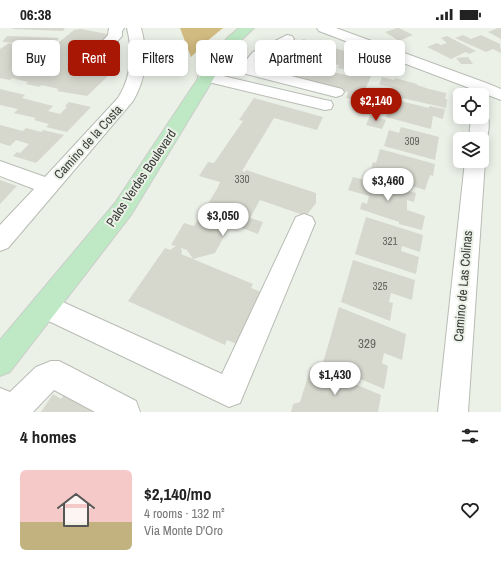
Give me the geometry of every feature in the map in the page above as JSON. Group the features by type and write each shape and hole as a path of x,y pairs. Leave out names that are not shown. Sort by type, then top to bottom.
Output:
{"main road":[{"name":"Palos Verdes Boulevard","path":"233,40 247,28"},
{"name":"Palos Verdes Boulevard","path":"0,362 123,208 207,76"}],"street":[{"path":"111,40 115,36 115,29 117,28"},
{"name":"Camino de la Costa","path":"0,241 125,101 135,84 139,65 139,54 134,28"},
{"path":"324,28 357,47 371,53 471,88"},
{"path":"247,69 258,55 287,39"},
{"path":"247,70 336,92"},
{"path":"233,76 325,105"},
{"path":"489,92 501,91"},
{"path":"0,168 49,186"},
{"name":"Camino de Las Colinas","path":"453,412 474,168"},
{"path":"45,306 230,392 304,223"},
{"path":"0,404 11,409 19,405 46,377 51,375 58,376 125,412"}],"shaded area":[{"path":"180,28 223,28 208,40 196,40 196,52 191,57 188,49 188,40 185,40"}],"building":[{"path":"65,28 63,31 12,29"},
{"path":"399,28 413,35 397,40 385,32"},
{"path":"501,28 501,39 488,32"},
{"path":"81,29 107,34 110,37 107,40 68,40 68,76 108,76 87,96 57,91 59,89 41,85 40,87 26,84 28,82 12,78 10,80 0,78 0,49 9,43 12,44 12,76 60,76 60,41 74,30"},
{"path":"463,35 471,39 481,35 500,44 501,53 493,49 486,52 455,38"},
{"path":"7,36 59,38 58,40 12,40 12,42 2,42"},
{"path":"447,36 476,51 469,54 466,52 451,59 427,47 437,43 441,45 447,43 441,38"},
{"path":"336,49 344,51 344,69 338,68 339,65 336,64"},
{"path":"468,57 473,64 461,64 456,58"},
{"path":"336,73 344,75 344,76 371,76 360,101 346,98 348,92 285,76 336,76"},
{"path":"382,77 394,80 395,78 446,93 446,108 389,95 392,87 379,85"},
{"path":"0,89 25,95 22,98 53,106 48,111 60,114 67,107 65,106 69,102 91,107 67,132 46,127 49,124 34,120 36,118 14,113 18,109 0,105"},
{"path":"254,98 323,117 317,130 274,118 242,171 245,172 246,170 316,193 316,203 306,216 260,200 250,218 263,222 258,234 231,224 215,253 193,259 253,284 251,288 266,294 242,346 227,340 225,345 128,301 165,248 170,250 176,246 171,245 184,223 194,226 217,189 220,182 199,176 208,162 214,163 243,121 239,120","holes":["181,248 187,250 193,259 181,254"]},
{"path":"392,99 429,108 429,106 445,109 443,119 433,116 431,129 386,117"},
{"path":"370,115 386,120 382,129 366,125"},
{"path":"0,125 23,131 26,128 41,132 43,130 64,135 36,163 13,156 17,152 20,153 29,144 16,140 10,146 0,143"},
{"path":"401,127 439,137 435,160 384,146 389,130 399,133"},
{"path":"380,149 435,164 433,176 430,175 425,190 408,185 409,182 399,179 398,182 370,173 373,162 376,163"},
{"path":"353,177 416,193 414,202 407,200 407,210 425,216 422,230 399,224 399,222 360,209 362,202 367,204 369,196 348,190"},
{"path":"0,180 17,186 0,204"},
{"path":"366,217 423,235 420,252 402,246 401,251 419,257 416,274 355,254"},
{"path":"353,260 415,280 412,300 391,293 389,302 393,303 390,321 341,302"},
{"path":"339,307 406,334 402,360 384,353 382,363 388,366 384,389 323,363"},
{"path":"311,367 381,395 378,412 291,412 293,404 300,402"},
{"path":"69,388 99,412 41,412 53,394 61,399"}]}
